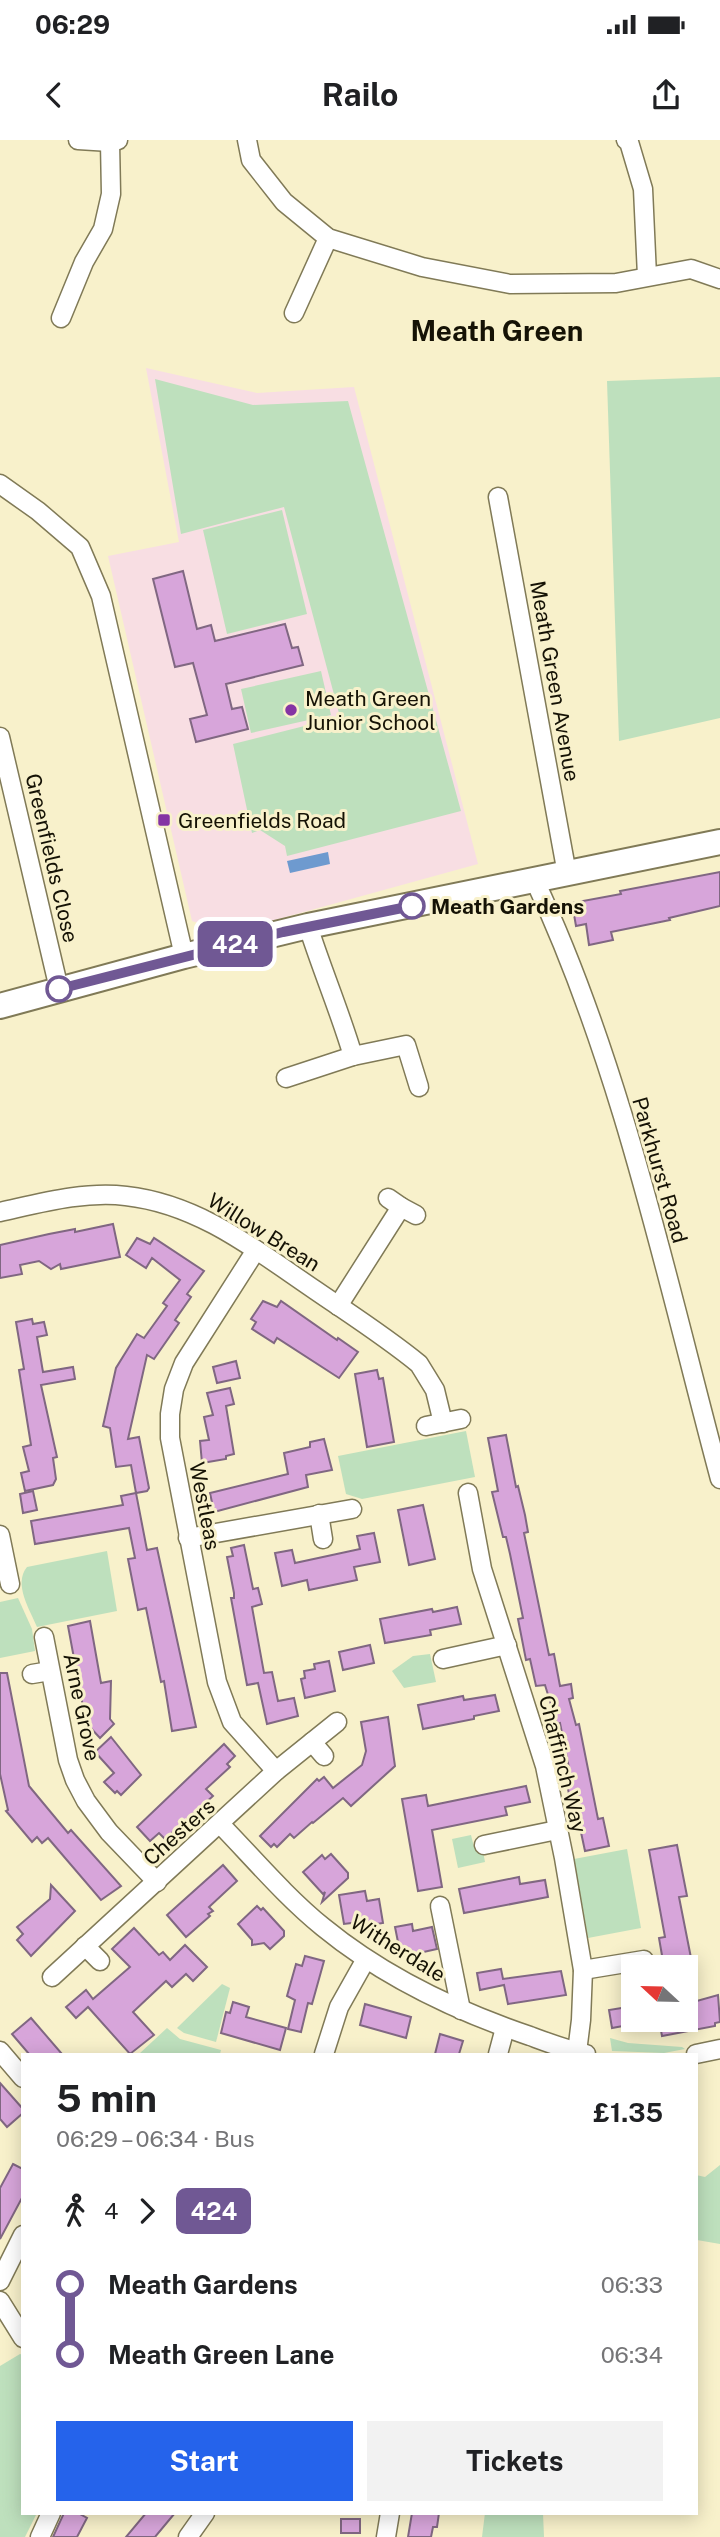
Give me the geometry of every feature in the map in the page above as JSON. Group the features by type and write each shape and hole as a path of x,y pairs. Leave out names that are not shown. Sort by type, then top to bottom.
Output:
{"street":[{"path":"61,318 85,262 103,229 111,194 114,141 78,140"},
{"path":"247,140 251,160 284,202 328,238 422,267 510,284 616,283 691,269 720,278"},
{"path":"629,141 643,189 647,276"},
{"path":"293,313 328,238"},
{"path":"0,484 38,511 80,547 101,596 184,956"},
{"name":"Meath Green Avenue","path":"498,497 568,874"},
{"name":"Greenfields Close","path":"0,737 59,989"},
{"path":"0,1006 307,926 720,842"},
{"name":"Parkhurst Road","path":"535,881 559,933 629,1137 720,1479"},
{"path":"307,926 324,978 337,1003 353,1056"},
{"path":"286,1077 353,1056 406,1045 419,1087"},
{"name":"Willow Brean","path":"0,1212 59,1199 95,1195 125,1196 161,1202 195,1214 256,1250 419,1364 435,1390 434,1424 461,1419"},
{"path":"338,1306 402,1207"},
{"name":"Westleas","path":"256,1250 184,1363 174,1389 170,1438 217,1682 232,1722 276,1771"},
{"name":"Chaffinch Way","path":"468,1493 482,1569 545,1766 583,1970 582,2053"},
{"path":"188,1538 352,1509"},
{"path":"319,1514 323,1539"},
{"path":"0,1535 13,1553 10,1584"},
{"name":"Arne Grove","path":"44,1637 68,1760 75,1780 108,1832 157,1882"},
{"path":"443,1658 506,1646"},
{"path":"32,1674 50,1671"},
{"name":"Chesters","path":"52,1977 221,1825 276,1771 318,1749 337,1722"},
{"name":"Witherdale","path":"221,1825 300,1907 366,1959 430,1996 461,2010 505,2028 582,2053"},
{"path":"484,1845 557,1830"},
{"path":"440,1906 461,2010"},
{"path":"85,1946 100,1961"},
{"path":"324,2053 340,2007 366,1959"},
{"path":"583,1970 621,1964"},
{"path":"498,2053 505,2028"},
{"path":"698,2054 720,2049"},
{"path":"0,2051 21,2076"},
{"path":"0,2281 21,2239"},
{"path":"0,2301 21,2335"},
{"path":"40,2537 50,2515"},
{"path":"188,2537 204,2515"},
{"path":"386,2537 390,2515"}],"shaded area":[{"name":"Meath Green Junior School","path":"146,368 257,393 354,387 478,864 228,933 192,921 108,556 179,542"}],"green space":[{"path":"720,377 720,718 619,741 607,381"},
{"path":"155,379 253,405 348,401 461,811 287,856 285,846 260,830 252,833 233,744 340,717 284,507 181,534"},
{"path":"282,510 307,614 227,634 203,530"},
{"path":"321,671 331,715 251,733 241,689"},
{"path":"466,1431 475,1477 362,1499 346,1494 338,1456"},
{"path":"107,1551 117,1611 37,1627 22,1589 23,1574 27,1567"},
{"path":"18,1598 32,1629 35,1651 0,1658 0,1602"},
{"path":"430,1654 436,1682 404,1688 392,1671 413,1656"},
{"path":"471,1835 474,1847 482,1846 485,1862 458,1868 452,1839"},
{"path":"627,1849 641,1928 588,1938 574,1859"},
{"path":"222,1984 230,1988 216,2042 184,2033 177,2028"},
{"path":"167,2028 180,2039 221,2050 220,2053 140,2053"},
{"path":"610,2038 628,2043 685,2049 664,2053 612,2051"},
{"path":"720,2165 720,2244 698,2240 698,2175 705,2177"},
{"path":"21,2354 21,2515 36,2515 25,2537 0,2537 0,2366"},
{"path":"485,2515 543,2515 544,2537 482,2537"}],"water":[{"path":"328,852 330,864 290,873 287,861"}],"building":[{"path":"183,571 197,629 211,625 215,641 285,624 292,648 298,647 303,665 226,684 232,709 242,707 248,729 196,742 190,719 207,715 193,663 175,667 153,579"},
{"path":"720,872 720,906 611,932 613,940 589,945 586,924 576,926 572,903"},
{"path":"113,1224 120,1257 61,1269 60,1264 51,1269 39,1261 20,1265 22,1274 0,1278 0,1245"},
{"path":"137,1238 150,1244 154,1238 204,1271 187,1294 191,1297 175,1320 179,1323 154,1359 147,1355 128,1439 139,1437 149,1488 136,1493 131,1465 116,1467 110,1428 103,1426 116,1368 137,1334 144,1338 167,1306 163,1303 180,1280 152,1258 146,1268 126,1255"},
{"path":"263,1301 277,1307 281,1301 358,1352 339,1378 277,1338 274,1343 252,1329 256,1322 251,1319"},
{"path":"32,1319 33,1324 44,1322 47,1335 37,1337 43,1372 73,1367 75,1379 41,1385 57,1457 53,1458 56,1479 53,1485 25,1491 21,1473 29,1471 23,1447 31,1445 19,1370 24,1369 16,1322"},
{"path":"236,1361 240,1378 217,1383 213,1367"},
{"path":"377,1370 379,1379 383,1378 394,1442 367,1447 355,1374"},
{"path":"230,1388 234,1404 226,1406 234,1454 226,1456 226,1459 202,1463 200,1441 209,1440 204,1417 213,1415 207,1393"},
{"path":"506,1435 516,1487 518,1486 525,1515 528,1532 524,1533 549,1655 554,1654 560,1686 571,1684 573,1698 569,1699 576,1725 579,1724 598,1819 603,1818 609,1846 585,1851 579,1823 575,1824 567,1784 572,1783 560,1723 557,1724 545,1685 536,1686 530,1659 526,1660 518,1619 523,1618 506,1537 503,1537 492,1492 498,1491 488,1438"},
{"path":"324,1439 332,1470 306,1475 308,1487 214,1512 210,1493 288,1474 284,1453 310,1447 310,1442"},
{"path":"33,1491 37,1510 23,1513 20,1494"},
{"path":"136,1493 147,1550 157,1548 196,1727 172,1731 164,1681 161,1682 146,1608 138,1610 128,1559 135,1558 129,1528 35,1544 31,1521 123,1505 121,1496"},
{"path":"423,1505 435,1559 409,1565 398,1510"},
{"path":"374,1533 380,1562 354,1567 357,1580 309,1590 307,1580 282,1586 275,1553 292,1550 295,1563 360,1549 357,1536"},
{"path":"244,1545 253,1589 258,1588 262,1604 252,1607 264,1673 272,1672 278,1701 294,1698 298,1716 267,1724 258,1683 247,1685 231,1598 234,1598 234,1593 227,1557 233,1556 231,1548"},
{"path":"457,1607 461,1624 430,1630 431,1635 385,1643 380,1619"},
{"path":"90,1621 101,1683 111,1681 110,1719 114,1724 100,1738 86,1723 68,1626"},
{"path":"370,1645 374,1663 343,1670 339,1652"},
{"path":"329,1661 335,1691 305,1698 301,1679 305,1678 304,1671 315,1669 314,1664"},
{"path":"0,1673 7,1673 29,1786 68,1833 71,1830 121,1886 101,1900 48,1838 42,1843 37,1837 32,1842 6,1811 8,1810 0,1774"},
{"path":"495,1695 499,1711 423,1729 418,1705 463,1696 464,1700"},
{"path":"388,1717 395,1766 351,1806 343,1798 294,1838 290,1834 277,1847 274,1844 271,1847 260,1836 317,1779 319,1781 324,1777 333,1788 362,1765 366,1751 361,1722"},
{"path":"111,1737 141,1775 121,1795 104,1782 114,1773 95,1752"},
{"path":"224,1744 235,1756 227,1764 230,1767 206,1789 213,1796 165,1839 159,1833 150,1841 137,1827"},
{"path":"526,1786 530,1802 505,1807 507,1815 432,1830 442,1887 418,1891 402,1799 426,1795 428,1806"},
{"path":"677,1845 687,1896 679,1897 690,1955 662,1955 659,1938 665,1937 649,1850"},
{"path":"331,1854 348,1873 348,1878 322,1902 325,1892 323,1894 303,1872 322,1855 325,1859"},
{"path":"223,1865 237,1881 209,1907 213,1911 208,1914 210,1916 186,1937 167,1915"},
{"path":"519,1877 520,1884 545,1880 548,1897 464,1913 459,1889"},
{"path":"51,1885 75,1911 31,1956 17,1940 23,1934 17,1927 50,1899"},
{"path":"365,1891 367,1901 379,1899 383,1923 352,1928 352,1923 344,1924 339,1895"},
{"path":"257,1906 261,1910 263,1908 284,1931 284,1936 270,1949 264,1943 252,1945 252,1940 238,1924"},
{"path":"412,1924 413,1931 432,1927 437,1949 401,1957 395,1927"},
{"path":"134,1928 159,1955 163,1952 170,1960 185,1945 207,1967 193,1981 186,1974 172,1987 166,1981 133,2012 154,2035 131,2053 88,2007 76,2018 66,2007 86,1990 93,1999 130,1967 112,1949"},
{"path":"305,1956 324,1961 312,2004 308,2003 301,2032 288,2029 295,2000 287,1996 296,1964 302,1966"},
{"path":"501,1969 503,1979 561,1971 566,1995 508,2004 504,1985 480,1990 477,1973"},
{"path":"718,1995 720,2022 715,2023 715,2026 698,2029 698,2001"},
{"path":"233,2002 249,2007 246,2017 286,2028 280,2050 221,2033 226,2012 230,2013"},
{"path":"365,2004 411,2017 406,2038 360,2025"},
{"path":"621,2008 621,2026 612,2028 609,2010"},
{"path":"31,2018 61,2053 28,2053 12,2034"},
{"path":"661,2032 683,2032 662,2036"},
{"path":"440,2034 463,2041 459,2053 435,2053"},
{"path":"0,2083 21,2107 21,2115 7,2127 0,2119"},
{"path":"13,2164 21,2168 21,2200 0,2239 0,2188"},
{"path":"63,2515 82,2515 87,2518 77,2537 53,2537"},
{"path":"144,2515 173,2515 155,2537 126,2537"},
{"path":"412,2515 439,2515 437,2527 433,2527 431,2537 408,2537"},
{"path":"341,2519 360,2519 360,2533 341,2533"}],"bus line":[{"name":"424","path":"59,989 307,926 412,906"}],"place":[{"name":"Meath Green Junior School","path":"291,710"},
{"name":"Greenfields Road","path":"164,820"},
{"name":"Meath Gardens","path":"412,906"}],"district":[{"name":"Meath Green","path":"497,330"}]}
